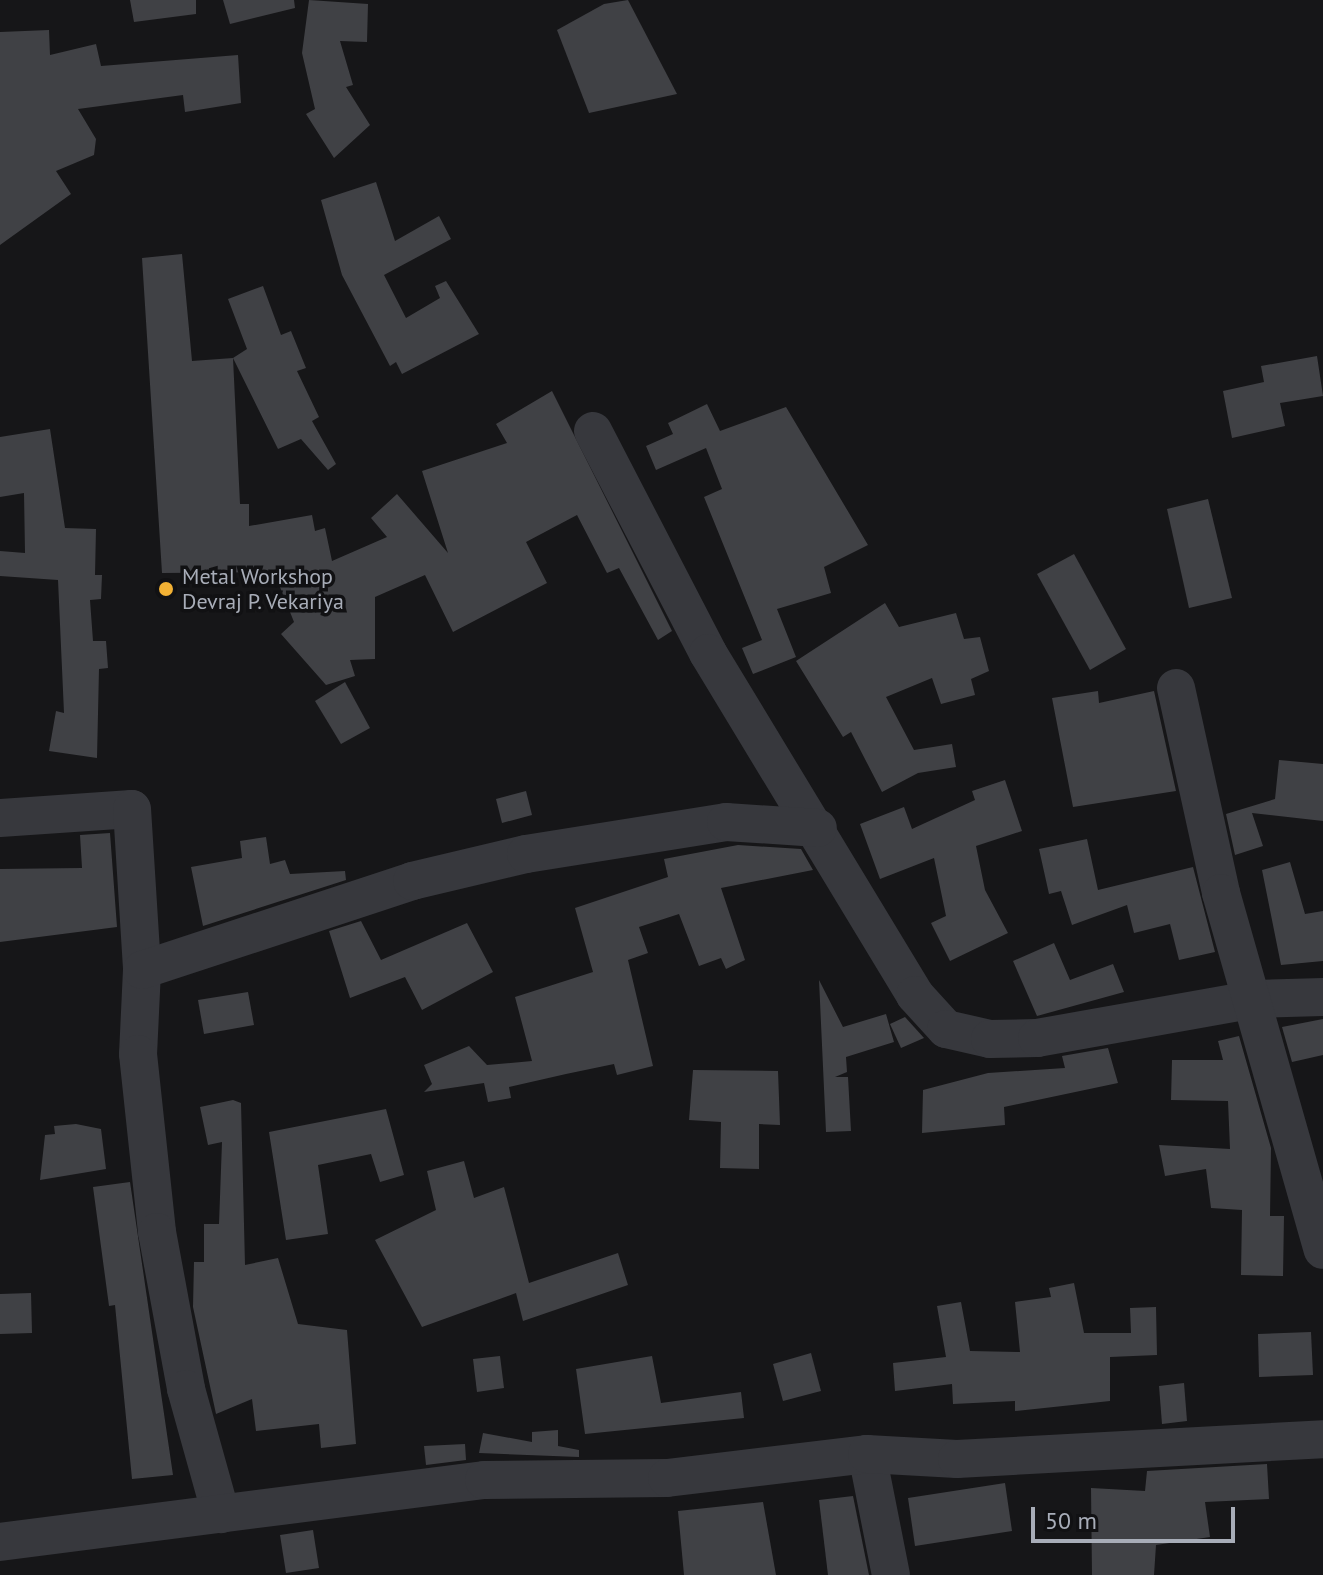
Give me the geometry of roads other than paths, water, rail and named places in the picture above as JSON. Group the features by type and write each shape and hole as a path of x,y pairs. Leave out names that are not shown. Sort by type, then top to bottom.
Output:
{"street":[{"path":"593,431 708,653 818,828 915,995 946,1029 990,1039 1037,1038 1257,999 1323,997"},
{"path":"1176,688 1221,893 1257,999 1323,1250"},
{"path":"0,818 132,809 142,970 138,1054 157,1232 186,1389 221,1514"},
{"path":"142,970 412,881 526,854 726,822 818,828"},
{"path":"0,1542 484,1480 667,1478 867,1454 957,1459 1323,1439"},
{"path":"867,1454 891,1575"}],"place":[{"name":"Metal Workshop Devraj P. Vekariya","path":"166,589"}]}
